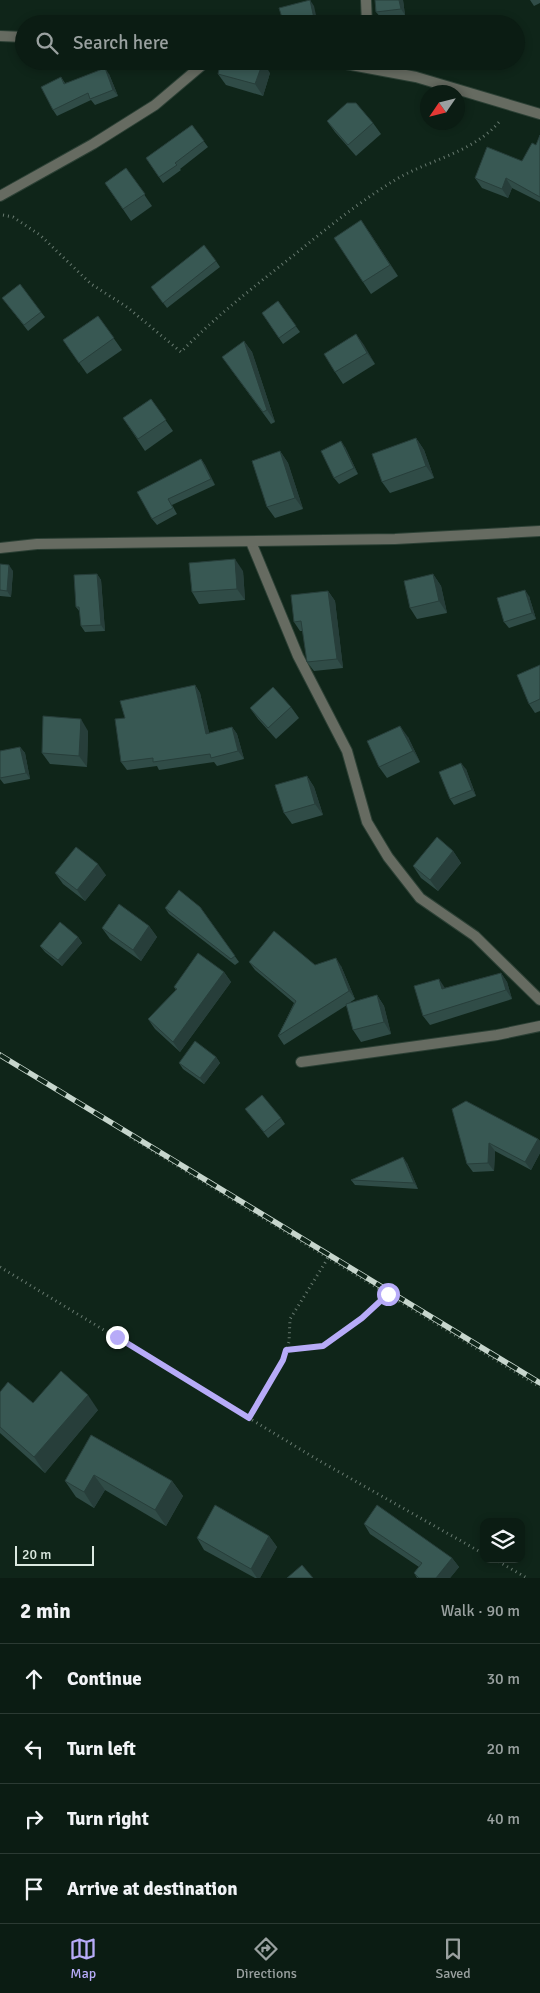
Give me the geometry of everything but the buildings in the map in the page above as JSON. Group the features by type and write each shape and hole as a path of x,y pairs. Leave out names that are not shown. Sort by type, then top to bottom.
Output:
{"street":[{"path":"366,0 367,15"},
{"path":"0,36 15,37"},
{"path":"0,196 93,144 155,105 196,70"},
{"path":"390,70 540,114"},
{"path":"0,548 36,544 396,539 540,531"},
{"path":"251,542 298,656 347,752 367,822 388,857 420,898 475,936 540,1000"},
{"path":"301,1062 497,1035 540,1026"}],"path":[{"path":"0,214 13,218 40,235 90,284 127,307 181,352 260,280 347,213 396,180 483,138 512,106"},
{"path":"130,1137 540,1387"},
{"path":"249,1418 283,1360 290,1342 290,1319 328,1258"},
{"path":"0,1267 327,1465 480,1552"},
{"path":"286,1350 323,1346 362,1318 388,1294"},
{"path":"501,1563 527,1578"}],"railway":[{"path":"0,1055 540,1383"}],"route":[{"path":"117,1337 249,1418 283,1360 286,1350 323,1346 362,1318 377,1302 388,1294"}]}
